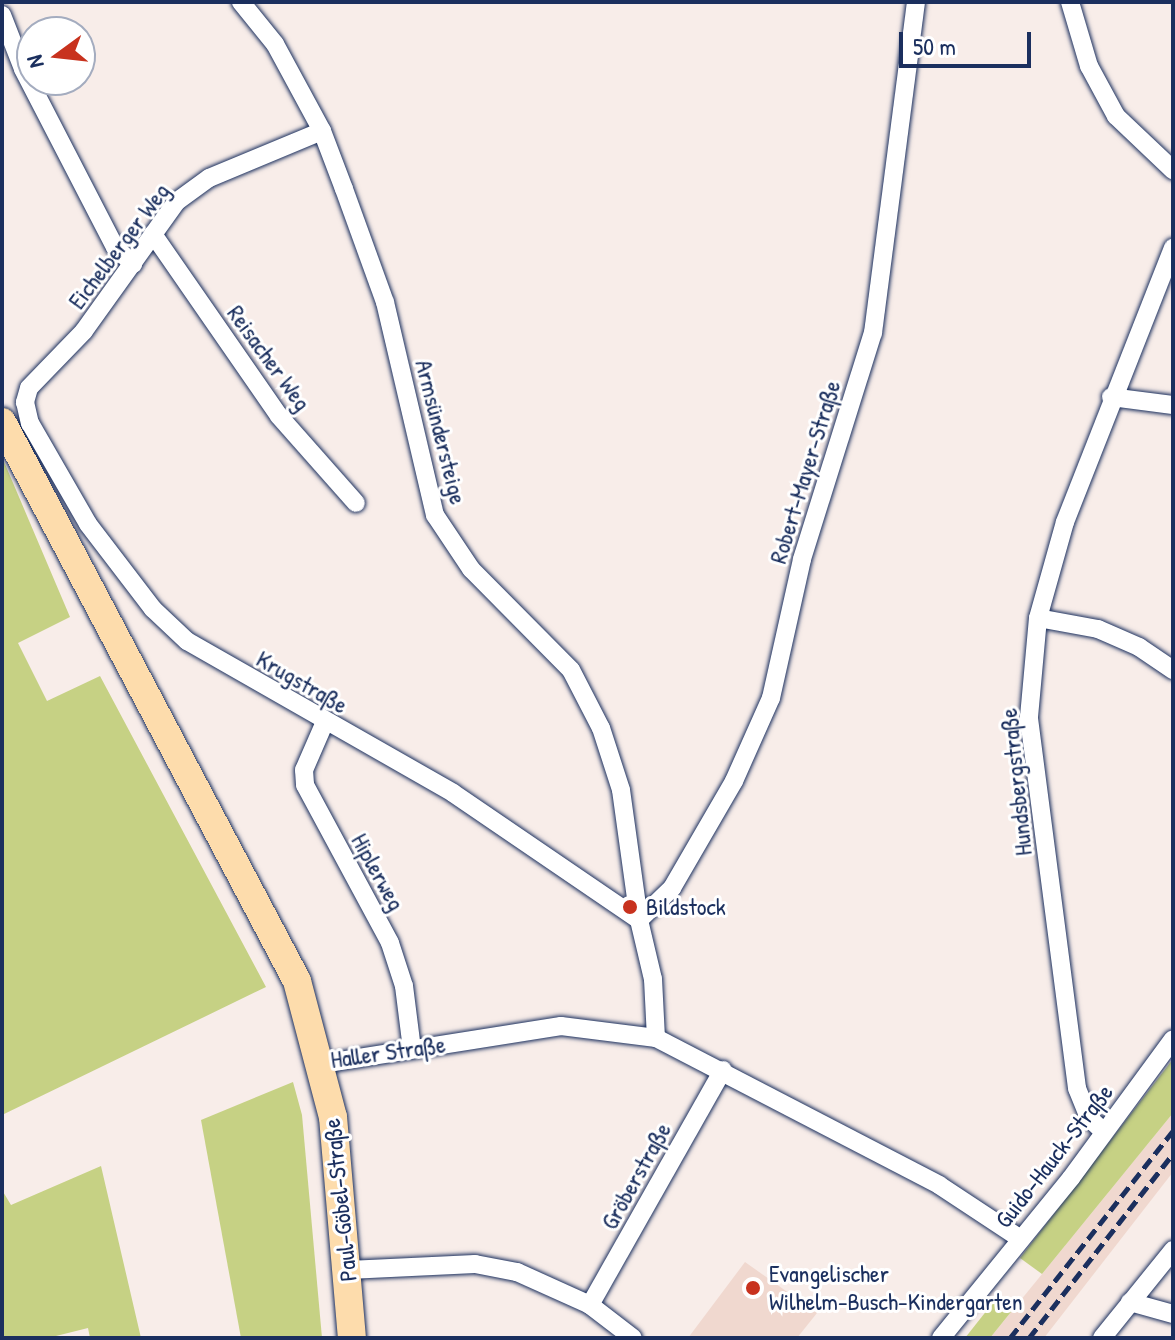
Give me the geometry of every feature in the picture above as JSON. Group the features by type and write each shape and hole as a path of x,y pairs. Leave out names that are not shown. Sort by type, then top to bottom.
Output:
{"main road":[{"name":"Haller Straße","path":"2,422 297,981 321,1064"},
{"name":"Paul-Göbel-Straße","path":"321,1064 333,1117 352,1338"}],"street":[{"name":"Armsündersteige","path":"241,2 275,44 322,131 385,302 435,515 471,569 577,681 601,728 621,790 639,920 653,979 656,1038"},
{"name":"Robert-Mayer-Straße","path":"639,920 672,888 734,781 771,698 802,559 873,333 916,2"},
{"path":"1070,2 1089,66 1116,116 1173,170"},
{"path":"2,15 23,69 115,247 133,264"},
{"name":"Eichelberger Weg","path":"25,402 29,388 84,331 177,201 209,178 322,131"},
{"name":"Reisacher Weg","path":"153,234 279,416 356,503"},
{"name":"Hundsbergstraße","path":"1104,1132 1089,1118 1077,1088 1029,717 1038,618 1111,397 1173,248"},
{"path":"1111,397 1173,405"},
{"name":"Krugstraße","path":"25,402 30,423 88,524 153,609 187,641 324,724 453,793 639,920"},
{"path":"1038,618 1098,629 1139,647 1173,670"},
{"name":"Hiplerweg","path":"324,724 304,770 305,785 390,943 404,986 412,1049"},
{"name":"Haller Straße","path":"321,1064 561,1026 656,1038 723,1070 939,1185 1021,1239"},
{"name":"Guido-Hauck-Straße","path":"941,1338 1021,1239 1173,1039"},
{"name":"Gröberstraße","path":"590,1305 723,1070"},
{"path":"1102,1338 1173,1250"},
{"path":"348,1270 475,1264 517,1272 590,1305 633,1338"},
{"path":"1130,1302 1173,1314"}],"shaded area":[{"path":"1173,1113 1173,1172 1044,1338 990,1338"},
{"name":"Evangelischer Wilhelm-Busch-Kindergarten","path":"745,1262 817,1313 797,1338 688,1338"}],"green space":[{"path":"2,457 70,617 18,643 47,701 100,676 266,987 2,1115"},
{"path":"1173,1059 1173,1113 1042,1274 1020,1258"},
{"path":"293,1082 302,1115 322,1338 241,1338 201,1120"},
{"path":"101,1166 141,1338 90,1338 88,1328 48,1338 2,1338 2,1190 11,1205"},
{"path":"999,1295 1015,1307 990,1338 965,1338"}],"railway":[{"path":"1010,1338 1173,1131"},
{"path":"1029,1338 1173,1154"}],"place":[{"name":"Bildstock","path":"630,907"},
{"name":"Evangelischer Wilhelm-Busch-Kindergarten","path":"753,1288"}]}
